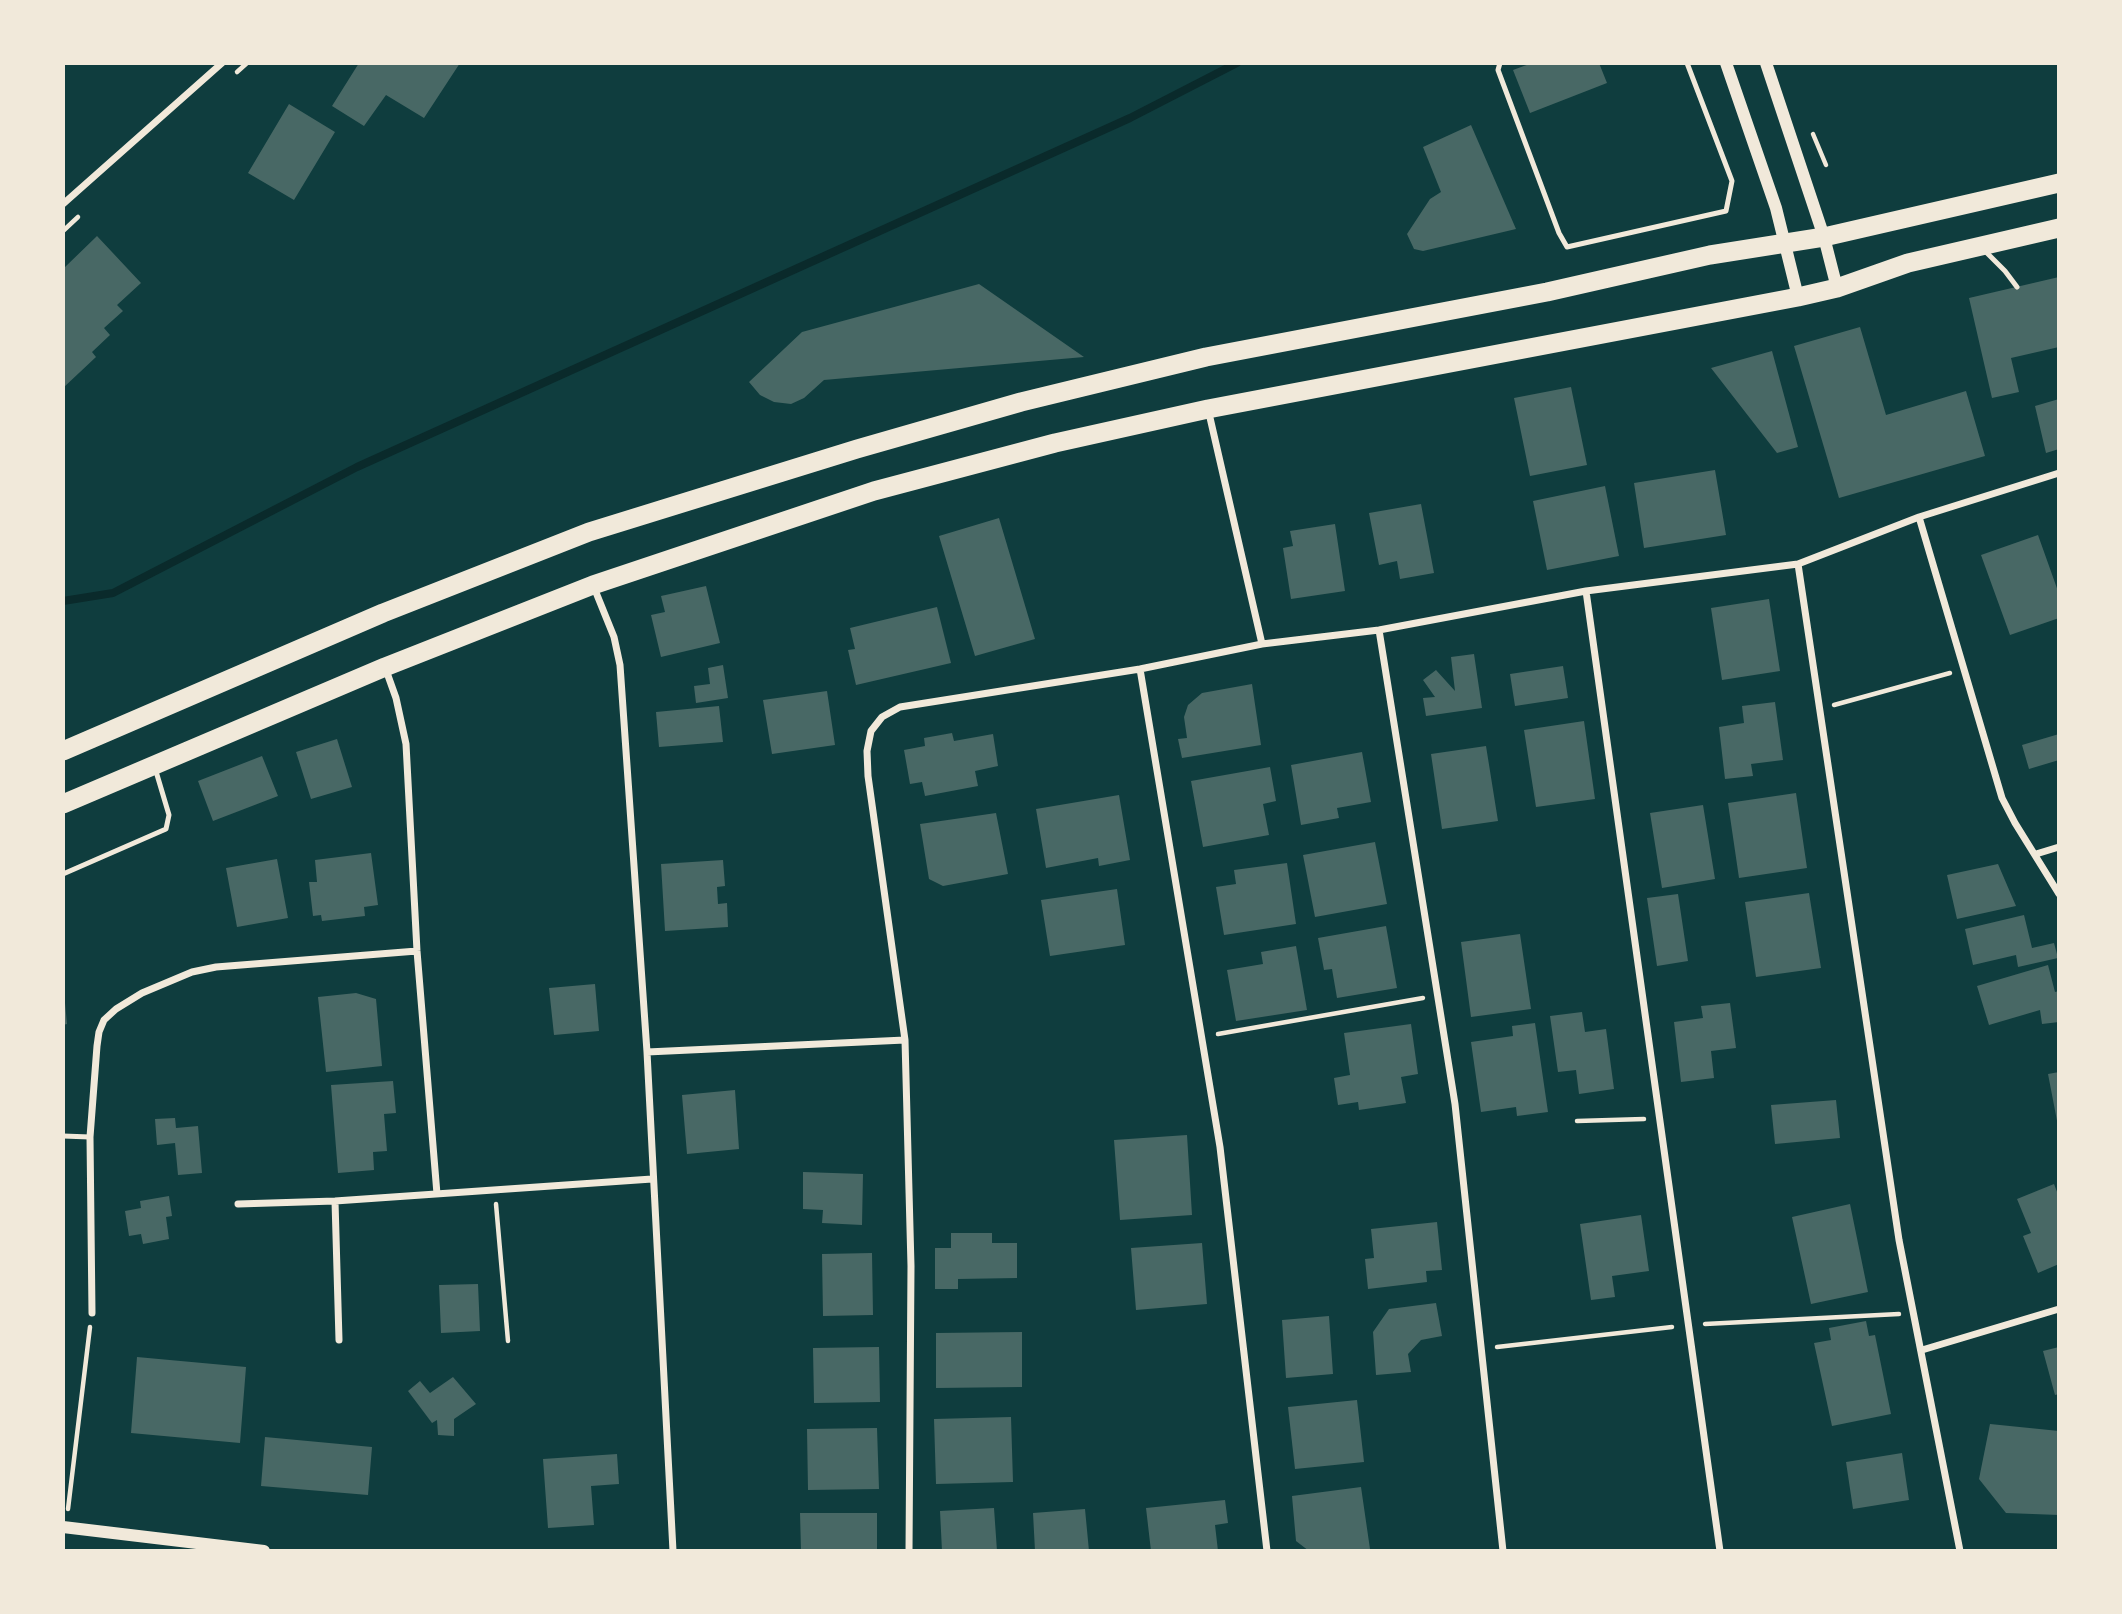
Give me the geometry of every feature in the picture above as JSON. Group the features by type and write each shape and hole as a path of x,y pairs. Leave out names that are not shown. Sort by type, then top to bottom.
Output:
{"highway":[{"path":"63,751 383,613 589,532 857,449 1021,402 1206,357 1548,292 1710,255 1824,237 2059,183"},
{"path":"63,804 385,667 593,585 874,491 1055,443 1208,409 1798,297 1837,288 1908,262 2059,228"}],"street":[{"path":"63,204 222,63"},
{"path":"1726,63 1776,208 1798,297"},
{"path":"1766,63 1824,237 1837,288"},
{"path":"1208,409 1262,644"},
{"path":"909,1551 911,1266 905,1041 868,776 867,751 871,731 882,717 900,707 1140,669 1262,644 1379,630 1586,591 1798,564 1919,517 2059,473"},
{"path":"1919,517 2002,798 2059,894"},
{"path":"1798,564 1899,1240 1961,1551"},
{"path":"593,585 614,637 620,666 647,1052 673,1551"},
{"path":"1586,591 1720,1551"},
{"path":"1379,630 1455,1104 1503,1551"},
{"path":"385,667 396,698 406,744 417,951 437,1194"},
{"path":"1140,669 1220,1147 1267,1551"},
{"path":"2036,854 2059,847"},
{"path":"92,1313 90,1137 99,1032 104,1020 142,993 192,972 216,967 417,951"},
{"path":"647,1052 905,1041"},
{"path":"238,1204 335,1201 652,1179"},
{"path":"335,1201 339,1340"},
{"path":"1922,1350 2059,1308"},
{"path":"64,1527 264,1551"}],"lane":[{"path":"1500,63 1498,70 1559,233 1567,247 1726,211 1731,181 1687,63"},
{"path":"1980,247 2017,287"},
{"path":"63,874 166,829 169,815 154,765"},
{"path":"63,1136 90,1137"}],"path":[{"path":"1820,709 1964,669"},
{"path":"1202,1037 1438,996"},
{"path":"1577,1121 1658,1119"},
{"path":"495,1190 508,1341"},
{"path":"64,1527 92,1313"}],"building":[{"path":"359,63 460,63 424,118 386,95 364,126 332,106"},
{"path":"1532,63 1599,63 1607,83 1530,113 1513,70"},
{"path":"289,104 335,132 294,200 248,173"},
{"path":"1471,125 1516,229 1423,251 1414,249 1407,234 1430,199 1441,192 1423,147"},
{"path":"97,236 141,283 117,305 123,311 104,328 110,335 92,352 96,357 63,388 63,269"},
{"path":"2059,277 2059,347 2011,358 2019,392 1992,398 1969,298"},
{"path":"979,284 1084,357 824,380 804,398 791,404 774,402 760,395 749,382 802,332"},
{"path":"1860,327 1886,415 1966,391 1985,456 1839,498 1794,346"},
{"path":"1772,351 1798,447 1777,453 1711,368"},
{"path":"1571,387 1587,465 1530,476 1514,398"},
{"path":"2059,399 2059,449 2046,453 2035,406"},
{"path":"1715,470 1726,535 1644,548 1634,483"},
{"path":"1605,486 1619,556 1547,570 1533,501"},
{"path":"1421,504 1434,573 1400,579 1397,561 1379,565 1369,513"},
{"path":"999,518 1035,639 975,656 939,536"},
{"path":"1335,524 1345,591 1291,599 1283,548 1293,546 1290,531"},
{"path":"2038,535 2059,594 2059,618 2010,635 1981,555"},
{"path":"706,586 720,643 661,657 651,615 665,612 661,596"},
{"path":"1769,599 1780,671 1722,680 1711,608"},
{"path":"937,607 951,663 856,685 848,650 855,649 850,628"},
{"path":"1474,654 1482,708 1426,716 1423,698 1435,697 1423,680 1436,670 1455,691 1451,657"},
{"path":"723,665 728,698 696,703 694,686 710,684 708,668"},
{"path":"1563,666 1568,698 1515,706 1510,674"},
{"path":"1252,684 1261,745 1182,758 1178,739 1187,738 1184,717 1188,705 1202,693"},
{"path":"827,691 835,745 772,754 763,700"},
{"path":"1775,702 1783,760 1751,764 1753,776 1725,779 1719,727 1744,723 1742,706"},
{"path":"719,706 723,742 659,747 656,712"},
{"path":"1584,721 1595,799 1536,807 1524,730"},
{"path":"952,733 954,741 993,734 998,766 975,771 978,786 925,796 922,782 910,784 904,750 925,746 924,738"},
{"path":"2059,734 2059,760 2029,769 2022,745"},
{"path":"337,739 352,787 311,799 296,752"},
{"path":"1486,746 1498,821 1442,829 1431,754"},
{"path":"1362,752 1371,802 1337,808 1339,818 1301,825 1291,765"},
{"path":"262,756 278,796 213,821 198,781"},
{"path":"1270,767 1276,801 1263,804 1269,835 1203,847 1191,781"},
{"path":"1796,793 1807,868 1739,878 1728,803"},
{"path":"1119,795 1130,860 1099,866 1098,858 1046,868 1036,809"},
{"path":"1703,805 1715,879 1662,888 1650,813"},
{"path":"996,813 1008,874 943,886 929,879 920,824"},
{"path":"1375,842 1387,904 1315,917 1303,855"},
{"path":"371,853 378,905 364,907 365,916 322,921 321,915 313,916 309,882 317,882 315,860"},
{"path":"277,859 288,918 237,927 226,868"},
{"path":"723,860 725,886 717,887 718,904 727,903 728,927 665,931 661,864"},
{"path":"1287,863 1296,924 1224,935 1216,887 1236,884 1234,870"},
{"path":"1998,864 2016,906 1957,919 1947,875"},
{"path":"1117,889 1125,945 1050,956 1041,900"},
{"path":"1809,893 1821,968 1756,977 1745,902"},
{"path":"1678,894 1688,961 1657,966 1647,898"},
{"path":"2024,915 2032,948 2054,943 2058,958 2018,967 2016,955 1973,965 1965,929"},
{"path":"1386,926 1397,988 1337,998 1332,969 1324,970 1318,938"},
{"path":"1520,934 1531,1009 1471,1017 1461,942"},
{"path":"1296,946 1307,1010 1236,1021 1227,970 1263,964 1261,952"},
{"path":"2048,965 2055,992 2059,991 2059,1022 2042,1024 2040,1010 1989,1025 1977,986"},
{"path":"595,984 599,1031 554,1035 549,988"},
{"path":"356,993 376,999 382,1066 326,1072 318,997"},
{"path":"63,1003 67,1024 63,1025"},
{"path":"1730,1003 1736,1048 1711,1051 1714,1078 1681,1082 1674,1022 1703,1018 1701,1006"},
{"path":"1582,1012 1585,1032 1606,1029 1614,1089 1579,1094 1576,1070 1558,1072 1550,1016"},
{"path":"1535,1023 1548,1112 1517,1116 1516,1107 1481,1112 1471,1042 1513,1036 1512,1026"},
{"path":"1411,1024 1418,1074 1401,1077 1406,1103 1359,1110 1358,1102 1338,1105 1334,1078 1350,1075 1344,1033"},
{"path":"2059,1072 2059,1125 2058,1126 2048,1074"},
{"path":"393,1081 396,1113 384,1114 387,1151 373,1152 374,1170 338,1173 331,1085"},
{"path":"735,1090 739,1149 687,1154 682,1095"},
{"path":"1836,1100 1840,1138 1775,1144 1771,1105"},
{"path":"175,1118 176,1128 198,1126 202,1173 178,1175 175,1143 157,1145 155,1119"},
{"path":"1187,1135 1192,1215 1120,1220 1114,1140"},
{"path":"803,1172 863,1174 862,1225 822,1223 823,1210 803,1209"},
{"path":"2054,1184 2059,1197 2059,1264 2038,1273 2023,1236 2031,1233 2017,1199"},
{"path":"169,1196 172,1216 166,1217 169,1239 143,1244 141,1234 129,1236 125,1211 141,1208 140,1201"},
{"path":"1850,1204 1868,1292 1811,1304 1792,1217"},
{"path":"1641,1215 1649,1271 1612,1276 1615,1297 1591,1300 1580,1224"},
{"path":"1437,1222 1442,1270 1426,1271 1427,1282 1368,1289 1365,1259 1374,1258 1371,1229"},
{"path":"951,1233 992,1233 992,1243 1017,1243 1017,1278 958,1279 958,1289 935,1289 935,1248 951,1248"},
{"path":"1202,1243 1207,1304 1136,1310 1131,1248"},
{"path":"872,1253 873,1315 823,1316 822,1254"},
{"path":"478,1284 480,1331 441,1333 439,1285"},
{"path":"1436,1303 1442,1336 1421,1340 1408,1354 1411,1372 1376,1375 1373,1332 1389,1309"},
{"path":"1329,1316 1333,1374 1286,1378 1282,1320"},
{"path":"1866,1321 1869,1336 1875,1335 1891,1414 1832,1426 1814,1343 1831,1340 1829,1328"},
{"path":"1022,1332 1022,1387 936,1388 936,1333"},
{"path":"879,1347 880,1402 814,1403 813,1348"},
{"path":"2059,1347 2059,1394 2055,1395 2043,1351"},
{"path":"137,1357 246,1367 240,1443 131,1433"},
{"path":"453,1377 476,1404 454,1419 454,1436 438,1435 437,1420 432,1423 408,1391 420,1381 430,1393"},
{"path":"1357,1400 1364,1462 1295,1469 1288,1407"},
{"path":"1011,1417 1013,1482 936,1484 934,1419"},
{"path":"1990,1424 2059,1431 2059,1515 2006,1513 1979,1479"},
{"path":"877,1428 879,1489 808,1490 807,1429"},
{"path":"265,1437 372,1447 368,1495 261,1486"},
{"path":"1902,1453 1909,1500 1853,1509 1846,1462"},
{"path":"617,1454 619,1484 591,1486 594,1525 548,1528 543,1459"},
{"path":"1361,1487 1370,1549 1309,1551 1296,1541 1292,1496"},
{"path":"1225,1500 1228,1523 1215,1525 1218,1551 1151,1551 1146,1508"},
{"path":"994,1508 997,1551 942,1551 940,1511"},
{"path":"1085,1509 1089,1551 1035,1551 1033,1513"},
{"path":"800,1513 877,1513 877,1551 801,1551"}],"waterway":[{"path":"63,601 113,593 357,467 1130,118 1237,63"}]}
